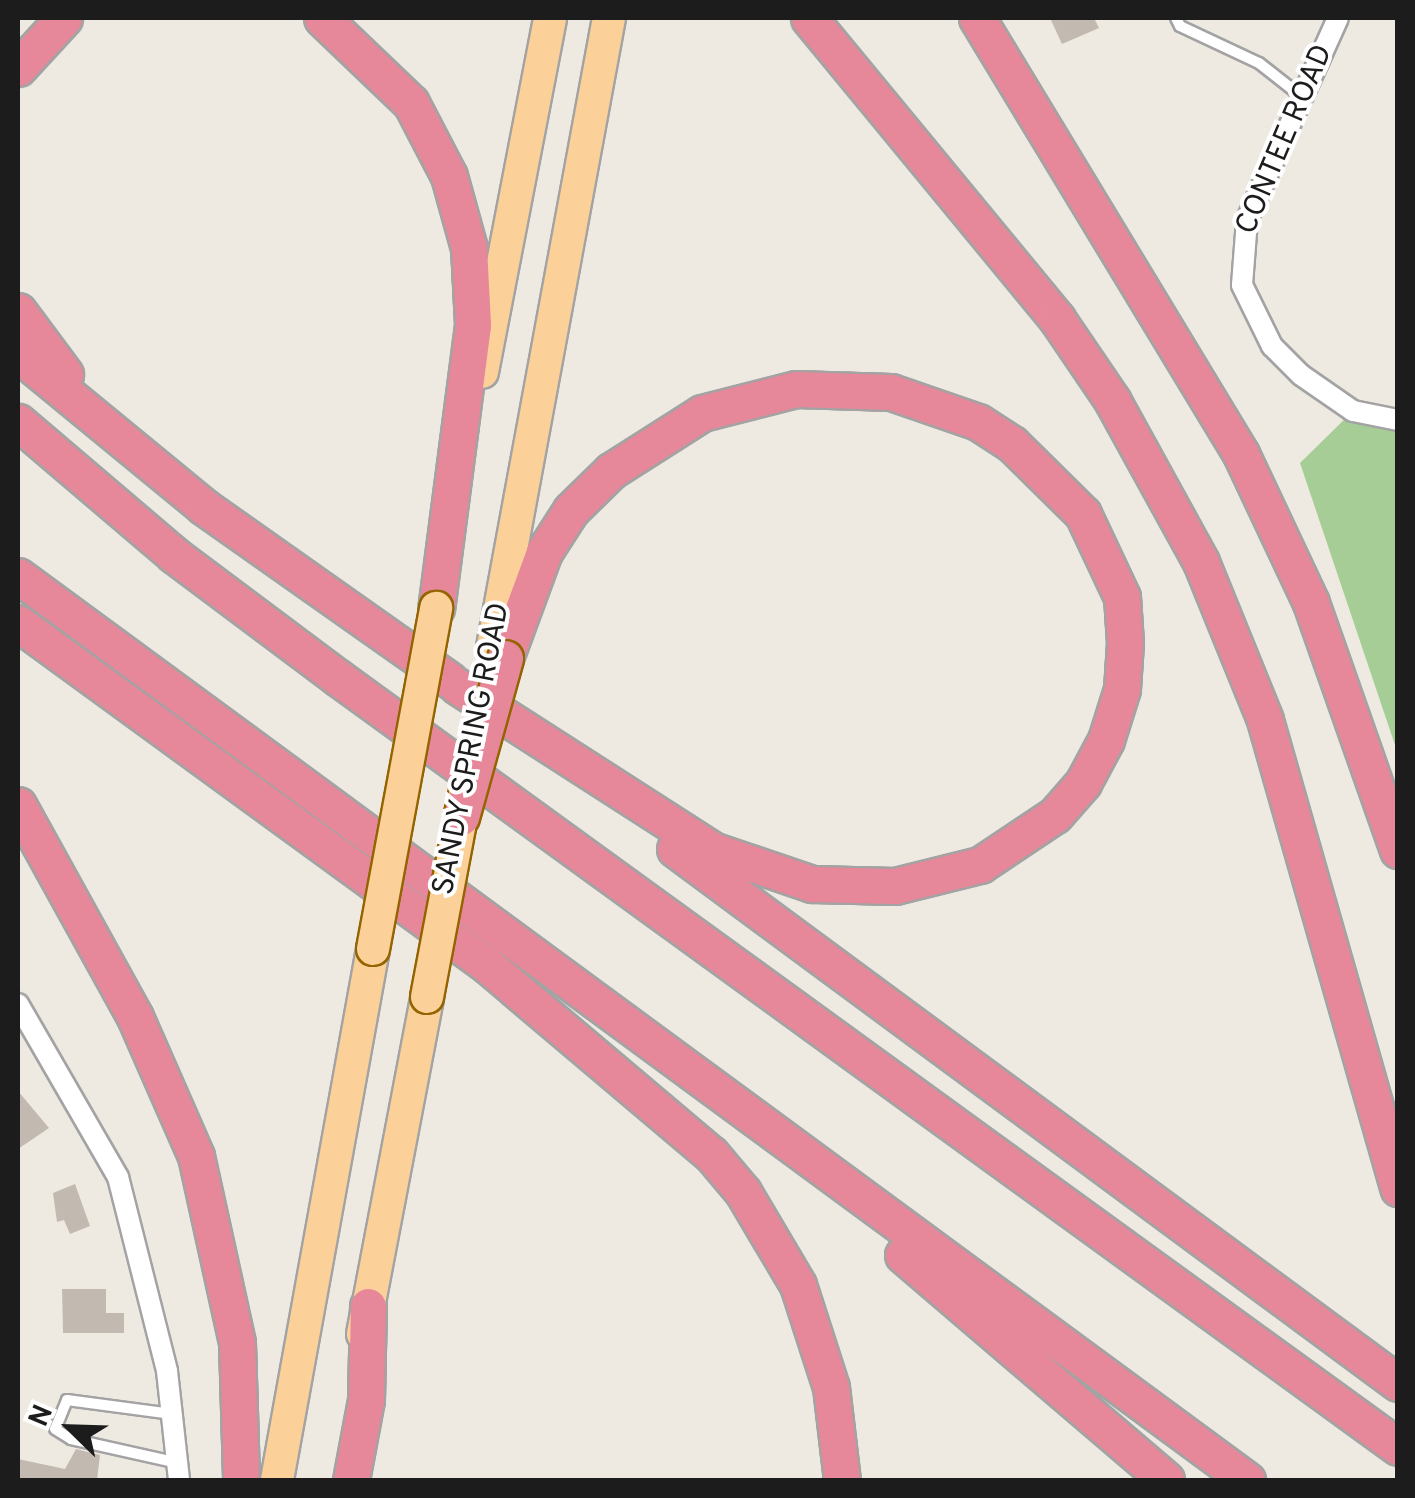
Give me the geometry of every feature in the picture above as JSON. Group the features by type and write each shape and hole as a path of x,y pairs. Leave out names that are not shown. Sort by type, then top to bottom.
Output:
{"highway":[{"path":"18,68 64,18"},
{"path":"322,18 411,103 449,176 469,248 473,325 436,608"},
{"path":"809,18 1057,319 1112,400 1201,562 1265,720 1398,1188"},
{"path":"977,18 1242,454 1311,603 1398,850"},
{"path":"18,311 69,379 112,419 323,590"},
{"path":"18,354 154,469 457,686 1398,1383"},
{"path":"457,686 712,850 812,884 895,886 980,864 1055,815 1083,783 1106,740 1122,689 1126,642 1122,597 1083,514 1012,444 978,422 891,392 812,388 753,396 702,413 611,471 572,510 544,552 499,653 461,818"},
{"path":"18,422 174,555 322,666 1398,1448"},
{"path":"18,576 745,1115 1247,1480"},
{"path":"18,623 488,965 711,1154 743,1192 798,1285 831,1387 842,1480"},
{"path":"18,806 135,1017 196,1156 237,1343 241,1480"},
{"path":"745,1115 1166,1480"},
{"path":"350,1480 366,1400 368,1306"}],"main road":[{"name":"SANDY SPRING ROAD","path":"277,1480 372,950 550,18"},
{"name":"SANDY SPRING ROAD","path":"499,653 608,18"},
{"name":"SANDY SPRING ROAD","path":"334,1480 461,818"}],"street":[{"name":"CONTEE ROAD","path":"1338,18 1247,220 1242,286 1272,346 1312,385 1353,410 1398,420"},
{"path":"18,1004 118,1177 174,1414 179,1472"}],"lane":[{"path":"1176,18 1180,26 1260,63 1301,96"},
{"path":"174,1414 67,1400 55,1429 71,1439 179,1472"}],"green space":[{"path":"1353,411 1397,411 1397,751 1300,463"}],"building":[{"path":"1050,18 1094,18 1099,28 1062,44"},
{"path":"18,1091 49,1128 18,1149"},
{"path":"75,1184 90,1226 70,1234 64,1220 57,1222 53,1193"},
{"path":"62,1289 106,1289 106,1313 124,1313 124,1333 63,1333"},
{"path":"76,1449 100,1455 97,1480 18,1480 18,1459 65,1469"}]}
